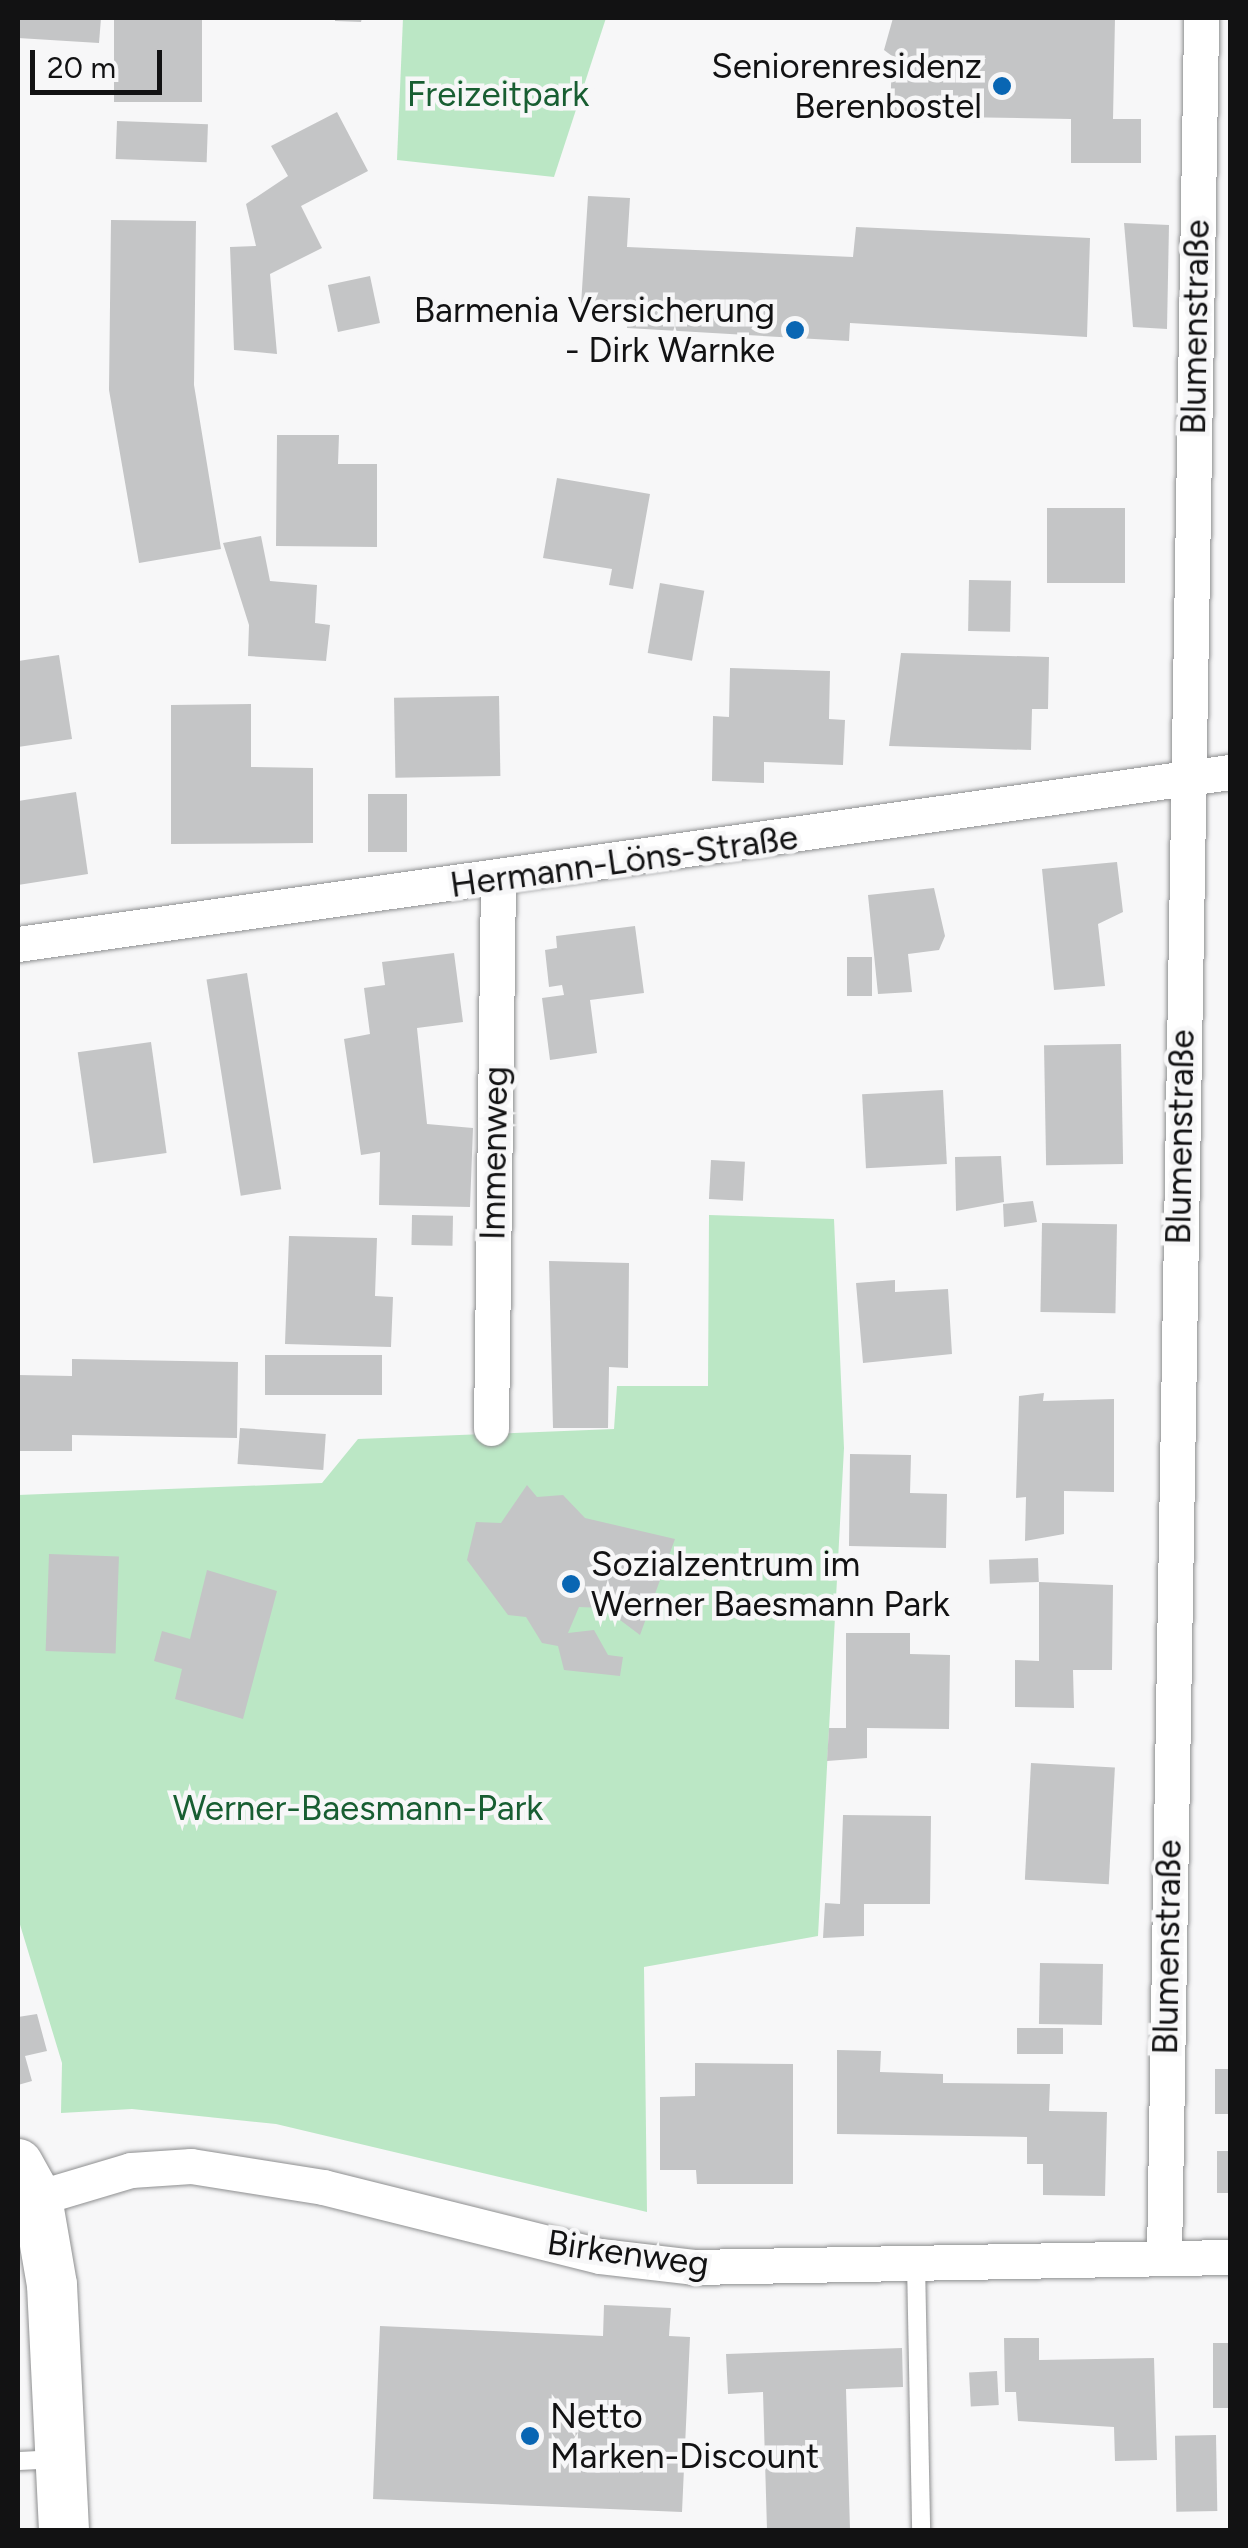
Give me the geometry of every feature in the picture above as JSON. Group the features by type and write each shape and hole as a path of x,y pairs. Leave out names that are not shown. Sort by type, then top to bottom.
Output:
{"street":[{"name":"Blumenstraße","path":"1164,2257 1201,18"},
{"name":"Hermann-Löns-Straße","path":"18,944 498,879 1230,772"},
{"name":"Immenweg","path":"490,1428 498,879"},
{"name":"Birkenweg","path":"27,2181 191,2166 323,2187 600,2256 710,2268 1230,2257"},
{"path":"27,2181 52,2285 39,2460 64,2530"}],"lane":[{"path":"916,2262 920,2530"}],"green space":[{"name":"Freizeitpark","path":"403,18 606,18 554,177 397,160"},
{"name":"Werner-Baesmann-Park","path":"709,1215 834,1219 844,1448 818,1936 644,1967 647,2212 276,2124 132,2109 61,2113 62,2063 18,1918 18,1495 322,1483 358,1439 614,1429 617,1386 708,1386"}],"building":[{"path":"18,18 101,18 99,43 18,38"},
{"path":"114,18 202,18 202,102 114,102"},
{"path":"335,18 362,18 361,22"},
{"name":"Seniorenresidenz Berenbostel","path":"893,18 1115,18 1113,119 1141,119 1141,163 1071,163 1071,119 890,116 892,56 884,50"},
{"path":"337,112 368,171 301,206 322,248 270,274 277,354 234,350 230,247 256,246 246,204 288,176 271,146"},
{"path":"117,121 208,124 207,162 116,159"},
{"path":"588,196 630,198 627,247 853,257 856,227 1090,238 1087,337 850,323 849,341 627,328 628,306 581,305"},
{"path":"111,220 196,221 194,385 221,549 139,563 109,390"},
{"path":"1124,223 1169,225 1167,329 1133,327"},
{"path":"370,276 380,323 338,332 328,285"},
{"path":"277,435 339,435 338,464 377,464 377,547 276,546"},
{"path":"557,478 650,494 633,589 609,585 612,569 543,558"},
{"path":"1047,508 1125,508 1125,583 1047,583"},
{"path":"261,536 270,581 317,585 315,623 330,625 326,661 248,656 249,625 223,543"},
{"path":"969,580 1011,581 1010,632 968,631"},
{"path":"660,583 704,591 692,661 648,653"},
{"path":"901,653 1049,657 1048,709 1032,709 1031,750 889,746"},
{"path":"59,655 72,739 18,747 18,661"},
{"path":"730,668 830,671 829,719 845,720 843,765 764,762 764,783 712,781 713,716 729,717"},
{"path":"499,696 500,776 395,778 394,698"},
{"path":"251,704 251,767 313,768 313,843 171,844 171,705"},
{"path":"76,792 88,874 18,885 18,801"},
{"path":"368,794 407,794 407,852 368,852"},
{"path":"1117,862 1123,912 1098,924 1105,986 1054,990 1042,869"},
{"path":"934,888 945,936 939,950 908,954 912,992 878,994 868,895"},
{"path":"635,926 644,993 590,1000 597,1053 550,1060 542,998 564,995 562,985 549,987 545,950 557,948 556,936"},
{"path":"454,953 463,1022 417,1028 427,1124 473,1128 470,1207 379,1205 380,1152 361,1155 344,1039 370,1034 364,988 385,985 382,962"},
{"path":"847,957 872,957 872,996 847,996"},
{"path":"247,973 281,1189 241,1196 207,979"},
{"path":"151,1042 167,1153 93,1163 78,1052"},
{"path":"1121,1044 1123,1164 1046,1165 1044,1045"},
{"path":"943,1090 947,1164 866,1168 862,1094"},
{"path":"1001,1156 1004,1202 956,1211 955,1157"},
{"path":"711,1160 745,1162 743,1201 709,1199"},
{"path":"1033,1201 1037,1222 1004,1227 1003,1204"},
{"path":"412,1215 453,1216 452,1246 411,1245"},
{"path":"1042,1223 1117,1224 1115,1313 1040,1312"},
{"path":"289,1236 377,1238 375,1296 393,1297 391,1347 285,1344"},
{"path":"549,1261 629,1263 628,1368 609,1367 608,1428 553,1428"},
{"path":"895,1280 895,1292 948,1289 952,1354 863,1363 856,1283"},
{"path":"265,1355 382,1355 382,1395 265,1395"},
{"path":"72,1359 238,1362 237,1438 72,1435 72,1451 18,1451 18,1375 72,1376"},
{"path":"1044,1393 1043,1401 1114,1399 1114,1492 1064,1491 1064,1534 1025,1541 1026,1497 1016,1498 1019,1396"},
{"path":"240,1428 326,1434 323,1470 237,1464"},
{"path":"850,1454 911,1455 910,1493 947,1494 946,1548 849,1546"},
{"name":"Sozialzentrum im Werner Baesmann Park","path":"527,1485 537,1497 563,1495 585,1518 675,1539 640,1635 604,1608 579,1607 568,1633 594,1630 608,1655 623,1657 620,1676 564,1670 558,1646 542,1643 526,1617 508,1615 467,1560 476,1522 501,1523"},
{"path":"49,1554 119,1556 116,1653 46,1651"},
{"path":"1038,1558 1039,1582 990,1584 989,1560"},
{"path":"207,1570 277,1591 243,1719 175,1699 182,1669 154,1661 162,1631 190,1639"},
{"path":"1039,1582 1113,1585 1112,1670 1073,1670 1074,1708 1015,1707 1015,1660 1039,1661"},
{"path":"846,1633 910,1633 910,1654 950,1655 949,1729 867,1728 867,1758 827,1761 829,1728 846,1728"},
{"path":"1031,1763 1115,1767 1109,1884 1025,1880"},
{"path":"843,1815 931,1816 930,1904 864,1904 864,1936 823,1938 825,1903 840,1904"},
{"path":"1040,1963 1103,1964 1102,2025 1039,2024"},
{"path":"37,2014 47,2051 25,2056 32,2081 18,2085 18,2017"},
{"path":"1017,2028 1063,2028 1063,2054 1017,2054"},
{"path":"837,2050 881,2051 880,2072 943,2074 943,2083 1050,2084 1049,2111 1107,2112 1105,2196 1043,2195 1043,2164 1027,2164 1027,2137 837,2134"},
{"path":"695,2063 793,2064 793,2184 697,2184 696,2170 660,2170 660,2097 695,2096"},
{"path":"1215,2069 1230,2069 1230,2114 1215,2114"},
{"path":"1217,2151 1230,2151 1230,2193 1217,2193"},
{"name":"Netto Marken-Discount","path":"604,2305 671,2308 669,2336 690,2337 682,2512 373,2499 380,2326 603,2336"},
{"path":"1004,2338 1039,2338 1039,2360 1154,2358 1157,2460 1115,2461 1114,2427 1018,2421 1016,2392 1005,2392"},
{"path":"1213,2343 1230,2343 1230,2408 1213,2408"},
{"path":"902,2348 903,2387 846,2389 850,2530 767,2530 763,2392 728,2394 726,2354"},
{"path":"997,2371 999,2405 971,2406 969,2372"},
{"path":"1216,2435 1217,2511 1176,2512 1175,2436"}],"place":[{"name":"Seniorenresidenz Berenbostel","path":"1002,86"},
{"name":"Barmenia Versicherung - Dirk Warnke","path":"795,330"},
{"name":"Sozialzentrum im Werner Baesmann Park","path":"571,1584"},
{"name":"Netto Marken-Discount","path":"530,2436"}]}
